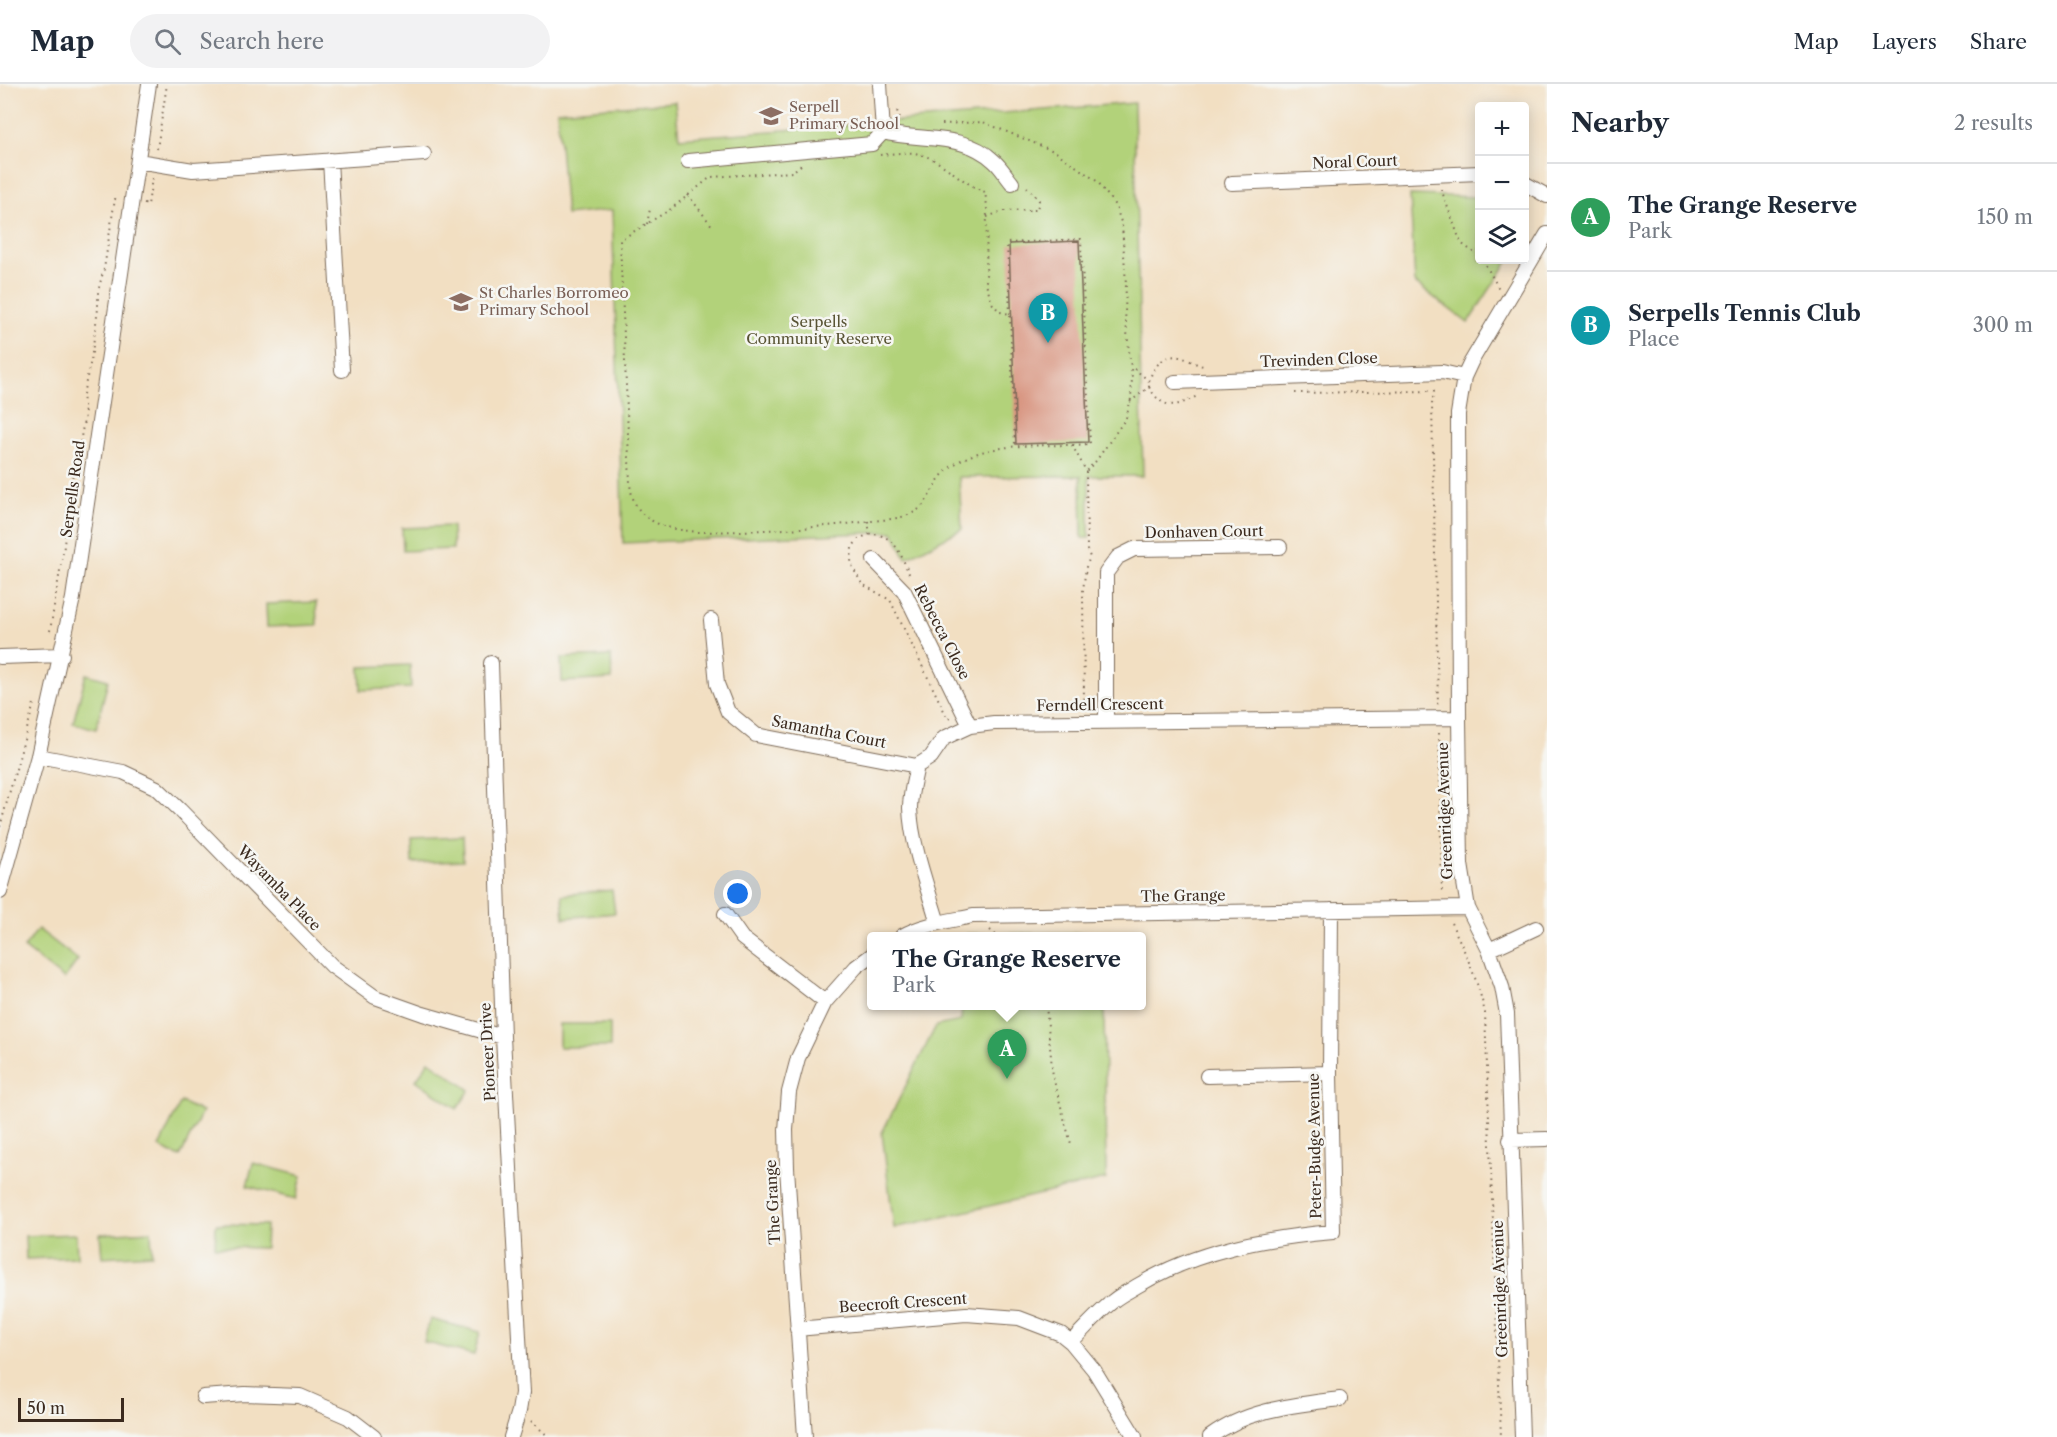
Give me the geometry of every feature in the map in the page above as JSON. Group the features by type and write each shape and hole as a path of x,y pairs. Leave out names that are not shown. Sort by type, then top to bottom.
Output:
{"street":[{"name":"Serpells Road","path":"0,892 38,756 74,598 149,84"},
{"path":"688,161 872,144 883,132 880,84"},
{"path":"883,132 964,142 993,160 1012,183"},
{"path":"138,161 193,170 424,154"},
{"path":"330,160 342,370"},
{"name":"Noral Court","path":"1232,183 1475,173"},
{"path":"1529,186 1547,196"},
{"name":"Greenridge Avenue","path":"1522,1437 1507,1014 1502,987 1489,950 1468,908 1461,864 1458,414 1464,377 1471,362 1547,234"},
{"name":"Trevinden Close","path":"1175,382 1446,373 1464,377"},
{"name":"Donhaven Court","path":"1106,721 1106,573 1118,557 1134,549 1280,547"},
{"name":"Rebecca Close","path":"874,560 904,591 970,726"},
{"name":"Samantha Court","path":"711,620 717,684 729,712 756,735 917,766"},
{"path":"0,657 62,655"},
{"name":"Pioneer Drive","path":"491,663 503,1037 522,1393 511,1437"},
{"name":"Ferndell Crescent","path":"917,766 931,757 944,738 970,726 994,723 1459,718"},
{"name":"Wayamba Place","path":"38,756 123,772 157,788 332,966 375,997 423,1014 503,1037"},
{"path":"917,766 910,808 913,834 938,923"},
{"name":"The Grange","path":"913,932 938,923 973,916 995,915 1468,908"},
{"name":"Peter-Budge Avenue","path":"1071,1342 1114,1299 1151,1278 1196,1258 1287,1236 1333,1232 1330,1073 1331,910"},
{"path":"725,914 742,938 825,1002"},
{"path":"1489,950 1536,927"},
{"name":"The Grange","path":"805,1437 787,1168 786,1130 789,1092 798,1058 825,1002 856,967 867,959"},
{"path":"1207,1076 1330,1073"},
{"path":"1510,1140 1547,1139"},
{"name":"Beecroft Crescent","path":"797,1329 966,1314 1019,1318 1061,1334 1071,1342 1094,1370 1135,1437"},
{"path":"203,1397 245,1394 300,1396 348,1418 374,1437"},
{"path":"1210,1437 1221,1429 1248,1417 1283,1407 1340,1399"}],"path":[{"path":"896,109 898,117 905,126"},
{"path":"938,125 983,122 1056,152 1098,182 1116,207 1122,225 1126,284 1125,313 1132,378 1130,402 1126,418 1112,441 1086,471"},
{"path":"877,155 912,153 923,155 942,165 972,187 985,192 987,206 986,284 992,303 1000,312 1010,314"},
{"path":"808,160 792,172 711,177 671,209 621,240 631,495 640,511 653,523 689,531 757,531 828,526 908,515 920,508 931,496 939,479 953,465 972,455 1015,446 1090,444 1081,239 1007,243 1015,446"},
{"path":"1436,175 1461,243 1475,254"},
{"path":"987,217 1004,210 1037,210 1038,200 1027,187"},
{"path":"688,195 713,227"},
{"path":"647,224 650,209"},
{"path":"1484,264 1506,302"},
{"path":"1130,366 1149,381 1149,387 1154,396 1171,405 1187,402 1204,394"},
{"path":"1296,393 1434,391 1446,373"},
{"path":"1130,402 1149,387"},
{"path":"1072,445 1086,471 1087,550 1090,557 1086,567 1083,590 1084,707 1072,707"},
{"path":"1046,1010 1053,1077 1071,1144"},
{"path":"519,1411 549,1437"}],"green space":[{"name":"Serpells Community Reserve","path":"675,102 679,138 1134,103 1143,476 1089,476 1089,538 1082,538 1081,476 959,477 962,529 906,558 893,532 623,543 612,210 566,215 557,111"},
{"path":"1410,195 1475,197 1475,264 1506,264 1468,323 1415,283"},
{"path":"452,526 453,549 403,551 402,528"},
{"path":"316,602 317,625 267,627 266,604"},
{"path":"611,656 612,679 562,682 561,658"},
{"path":"410,665 411,688 361,690 360,667"},
{"path":"86,674 108,680 96,729 73,723"},
{"path":"462,838 463,861 412,863 411,840"},
{"path":"612,890 615,913 564,918 562,895"},
{"path":"38,929 78,960 64,979 24,948"},
{"path":"962,1010 1104,1010 1106,1179 894,1228 882,1133 936,1026 961,1021"},
{"path":"559,1024 610,1024 610,1047 559,1047"},
{"path":"429,1061 470,1090 457,1109 416,1080"},
{"path":"181,1102 202,1112 180,1157 159,1147"},
{"path":"253,1163 302,1176 296,1199 247,1186"},
{"path":"216,1224 266,1225 265,1248 215,1247"},
{"path":"151,1231 152,1254 102,1257 100,1234"},
{"path":"76,1234 77,1257 26,1259 25,1236"},
{"path":"430,1319 480,1332 474,1355 424,1342"}],"building":[{"path":"1079,241 1088,442 1016,444 1009,244"}],"place":[{"name":"Serpell Primary School","path":"771,116"},
{"name":"St Charles Borromeo Primary School","path":"461,302"},
{"name":"Serpells Tennis Club","path":"1048,343"},
{"name":"The Grange Reserve","path":"1007,1079"}]}
